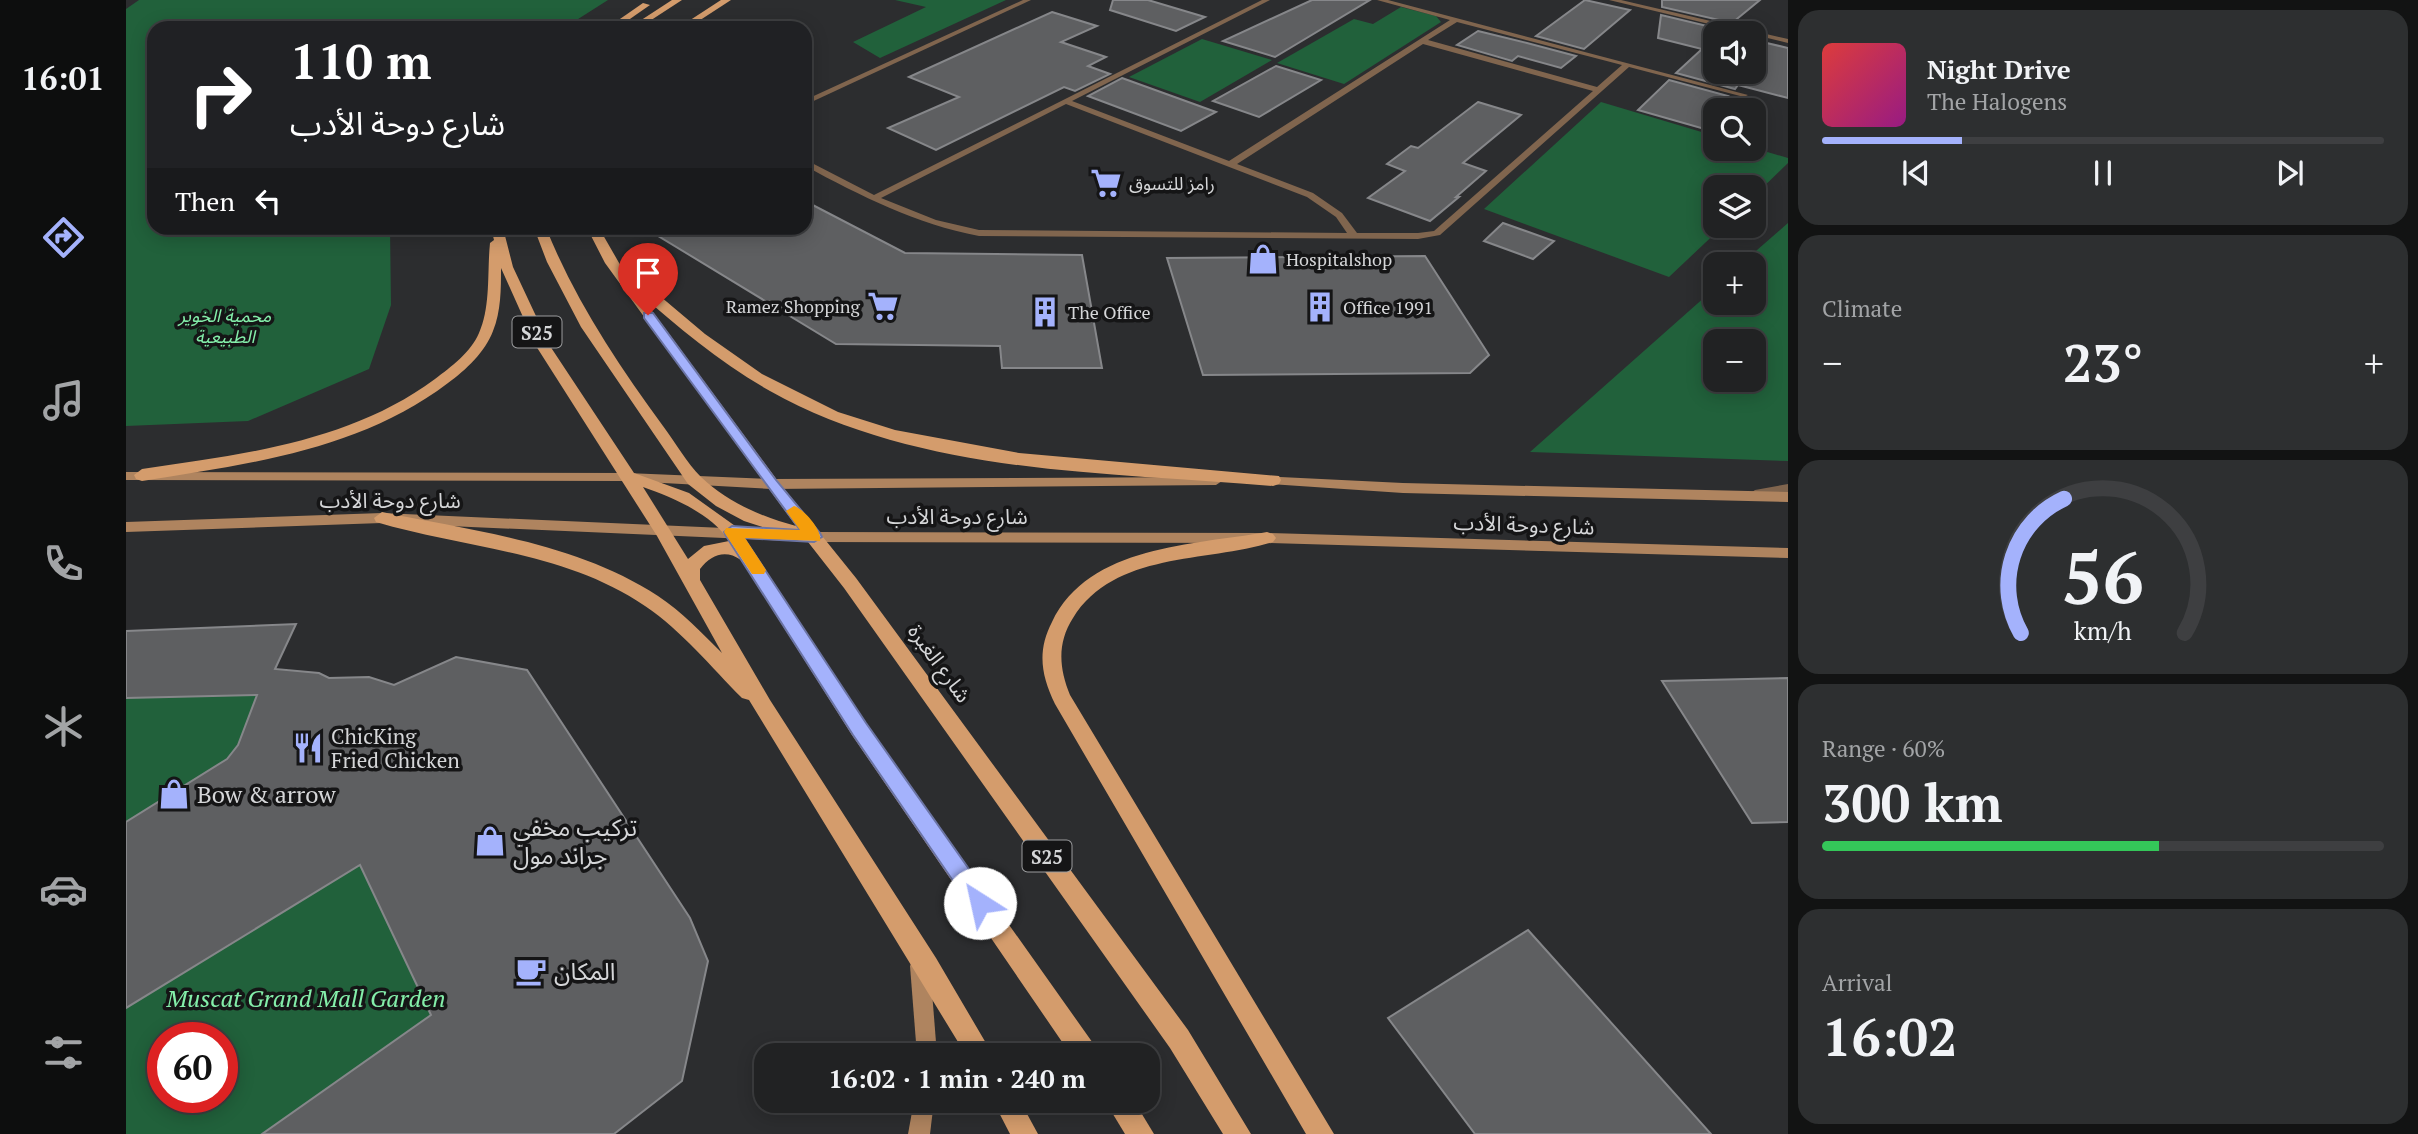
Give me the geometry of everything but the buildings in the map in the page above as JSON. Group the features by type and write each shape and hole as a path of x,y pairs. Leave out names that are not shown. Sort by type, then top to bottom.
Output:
{"main road":[{"path":"622,21 655,0"},
{"path":"644,21 678,0"},
{"path":"693,21 727,0"},
{"path":"142,475 244,459 337,436 376,420 439,384 471,356 485,334 491,316 497,235"},
{"name":"S25","path":"499,235 506,263 539,336 662,530 762,704 973,1043"},
{"path":"543,235 559,276 577,309 694,480 715,500 743,516 777,529 814,537"},
{"name":"شارع الغبرة","path":"596,235 609,260 771,484 814,537 1171,1027 1238,1134"},
{"path":"609,260 704,342 740,367 819,409 869,428 926,443 991,455 1273,480"},
{"name":"شارع دوحة الأدب","path":"126,476 627,477 771,484 1273,480 1403,488 1788,497"},
{"path":"627,477 686,496 711,512 732,532 859,729 1078,1043"},
{"path":"382,518 555,557 630,588 686,631 762,704"},
{"name":"شارع دوحة الأدب","path":"126,527 382,518 814,537 1267,538 1788,553"},
{"path":"1267,538 1132,565 1100,578 1061,618 1052,649 1052,672 1062,698 1321,1134"},
{"path":"691,581 691,567 711,550 729,547 750,558"},
{"path":"917,951 925,1002 927,1043"},
{"path":"919,1134 922,1113"},
{"path":"1013,1113 1025,1134"},
{"path":"1126,1113 1141,1134"}],"street":[{"path":"812,100 1028,0"},
{"path":"874,198 1267,0"},
{"path":"1380,0 1744,95"},
{"path":"1612,0 1703,21"},
{"path":"1231,164 1455,20"},
{"path":"1766,36 1788,41"},
{"path":"1422,41 1598,90"},
{"path":"812,167 937,226 979,233 1354,236 1437,233 1627,65"},
{"path":"1067,102 1288,185 1329,206 1354,236"},
{"path":"1745,496 1788,489"}],"green space":[{"name":"محمية الخوير الطبيعية","path":"139,0 608,0 575,21 147,21 147,235 390,235 391,305 369,369 248,421 126,426 126,9"},
{"path":"895,0 1006,0 880,58 853,42 926,7"},
{"path":"1401,7 1436,16 1441,22 1344,84 1277,63 1354,19 1373,24"},
{"path":"1202,39 1272,60 1200,102 1129,77"},
{"path":"1601,102 1703,132 1703,161 1766,161 1766,152 1788,158 1788,163 1766,184 1766,175 1703,175 1703,238 1710,238 1669,277 1484,209"},
{"path":"1788,223 1788,461 1530,452 1703,299 1703,315 1766,315 1766,252 1755,252"},
{"path":"257,695 238,745 227,759 126,822 126,698"},
{"name":"Muscat Grand Mall Garden","path":"360,865 431,1015 262,1134 126,1134 126,1008"}],"slow traffic":[{"path":"758,570 732,532 814,537 794,511"}],"place":[{"name":"رامز للتسوق","path":"1106,183"},
{"name":"Hospitalshop","path":"1263,259"},
{"name":"Ramez Shopping","path":"883,306"},
{"name":"Office 1991","path":"1320,307"},
{"name":"The Office","path":"1045,312"},
{"name":"ChicKing Fried Chicken","path":"308,748"},
{"name":"Bow & arrow","path":"174,794"},
{"name":"تركيب مخفي جراند مول","path":"490,841"},
{"name":"المكان","path":"531,971"}],"route":[{"path":"648,315 771,484 814,537 732,532 859,729 980,903"}]}
